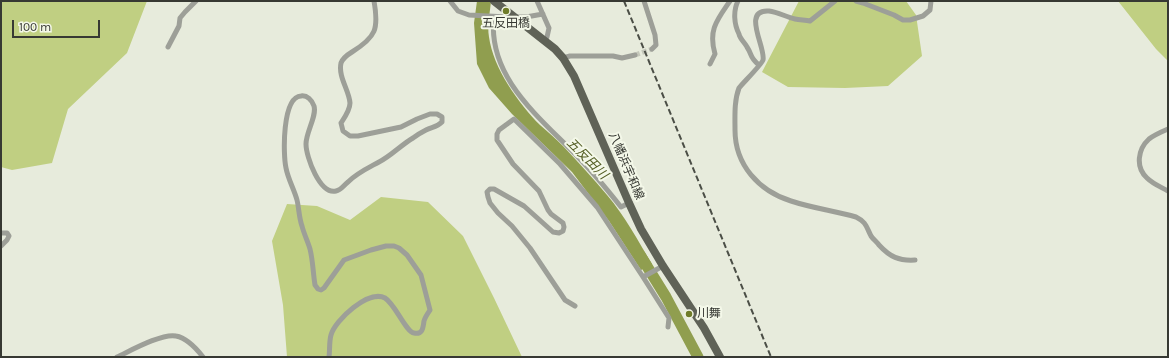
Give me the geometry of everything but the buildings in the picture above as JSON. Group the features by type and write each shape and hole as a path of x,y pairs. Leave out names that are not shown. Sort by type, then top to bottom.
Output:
{"main road":[{"name":"八幡浜宇和線","path":"494,1 545,40 563,58 574,76 641,229 661,267 704,328 720,357"}],"street":[{"path":"168,47 179,26 180,18 196,1"},
{"path":"329,357 331,335 335,328 353,308 365,299 373,296 384,297 395,308 410,331 415,334 424,329 424,320 430,310 421,275 407,255 394,246 386,246 371,250 344,260 324,288 321,290 318,289 315,285 310,249 301,225 297,199 286,169 284,158 284,135 287,114 294,99 299,96 306,96 312,101 314,107 314,113 307,136 306,146 313,169 319,181 326,189 333,192 339,191 361,171 381,161 412,138 426,130 438,126 442,122 442,117 437,114 430,114 417,118 401,127 358,136 350,136 343,131 341,122 348,111 350,103 342,80 341,64 344,57 363,45 373,36 376,24 374,1"},
{"path":"450,1 458,11 469,15 526,17 543,14"},
{"path":"537,1 549,28 548,37 545,40"},
{"path":"644,1 655,34 656,45 652,49"},
{"path":"710,64 715,54 712,45 713,28 730,1"},
{"path":"738,1 735,6 734,13 739,35 748,49 752,60 759,65"},
{"path":"835,1 810,21 796,19 768,11 761,12 757,16 755,22 763,53 763,61 739,88 737,93 735,114 735,137 737,149 748,172 765,188 791,201 846,214 862,220 866,224 872,237 886,253 906,261 915,260"},
{"path":"856,1 894,15 903,20 910,20 923,16 930,10 932,1"},
{"path":"493,17 497,56 511,85 544,123 594,173 621,207 629,203"},
{"path":"563,58 570,56 613,56 622,58 635,55"},
{"path":"575,306 565,300 530,248 512,226 498,213 490,203 488,197 487,192 490,189 494,189 524,206 553,232 559,233 563,231 563,223 551,214 539,191 513,164 497,140 499,130 514,119 560,164 597,207 644,276 669,318 668,327"},
{"path":"1168,129 1154,135 1148,140 1143,147 1139,160 1139,165 1146,178 1168,191"},
{"path":"1,233 7,233 9,236 1,246"},
{"path":"644,276 661,267"},
{"path":"117,357 146,343 168,335 184,339 203,357"}],"shaded area":[{"path":"1,1 147,1 127,53 68,109 52,163 12,170 1,167"},
{"path":"477,1 491,1 488,32 491,49 501,73 508,85 524,107 540,125 563,146 614,203 652,264 641,270 609,221 572,172 512,114 489,88 477,64 474,23"},
{"path":"799,1 906,1 916,15 922,56 888,86 845,88 788,87 762,72"},
{"path":"1118,1 1168,1 1168,61 1156,49"},
{"path":"381,197 428,202 463,236 522,357 287,357 283,305 272,241 287,204 317,206 350,220"}],"waterway":[{"name":"五反田川","path":"640,255 666,297 698,357"}],"tunnel":[{"path":"635,55 652,49"}],"railway":[{"path":"624,1 771,357"}],"place":[{"name":"五反田橋","path":"506,11"},
{"name":"川舞","path":"689,314"}]}
